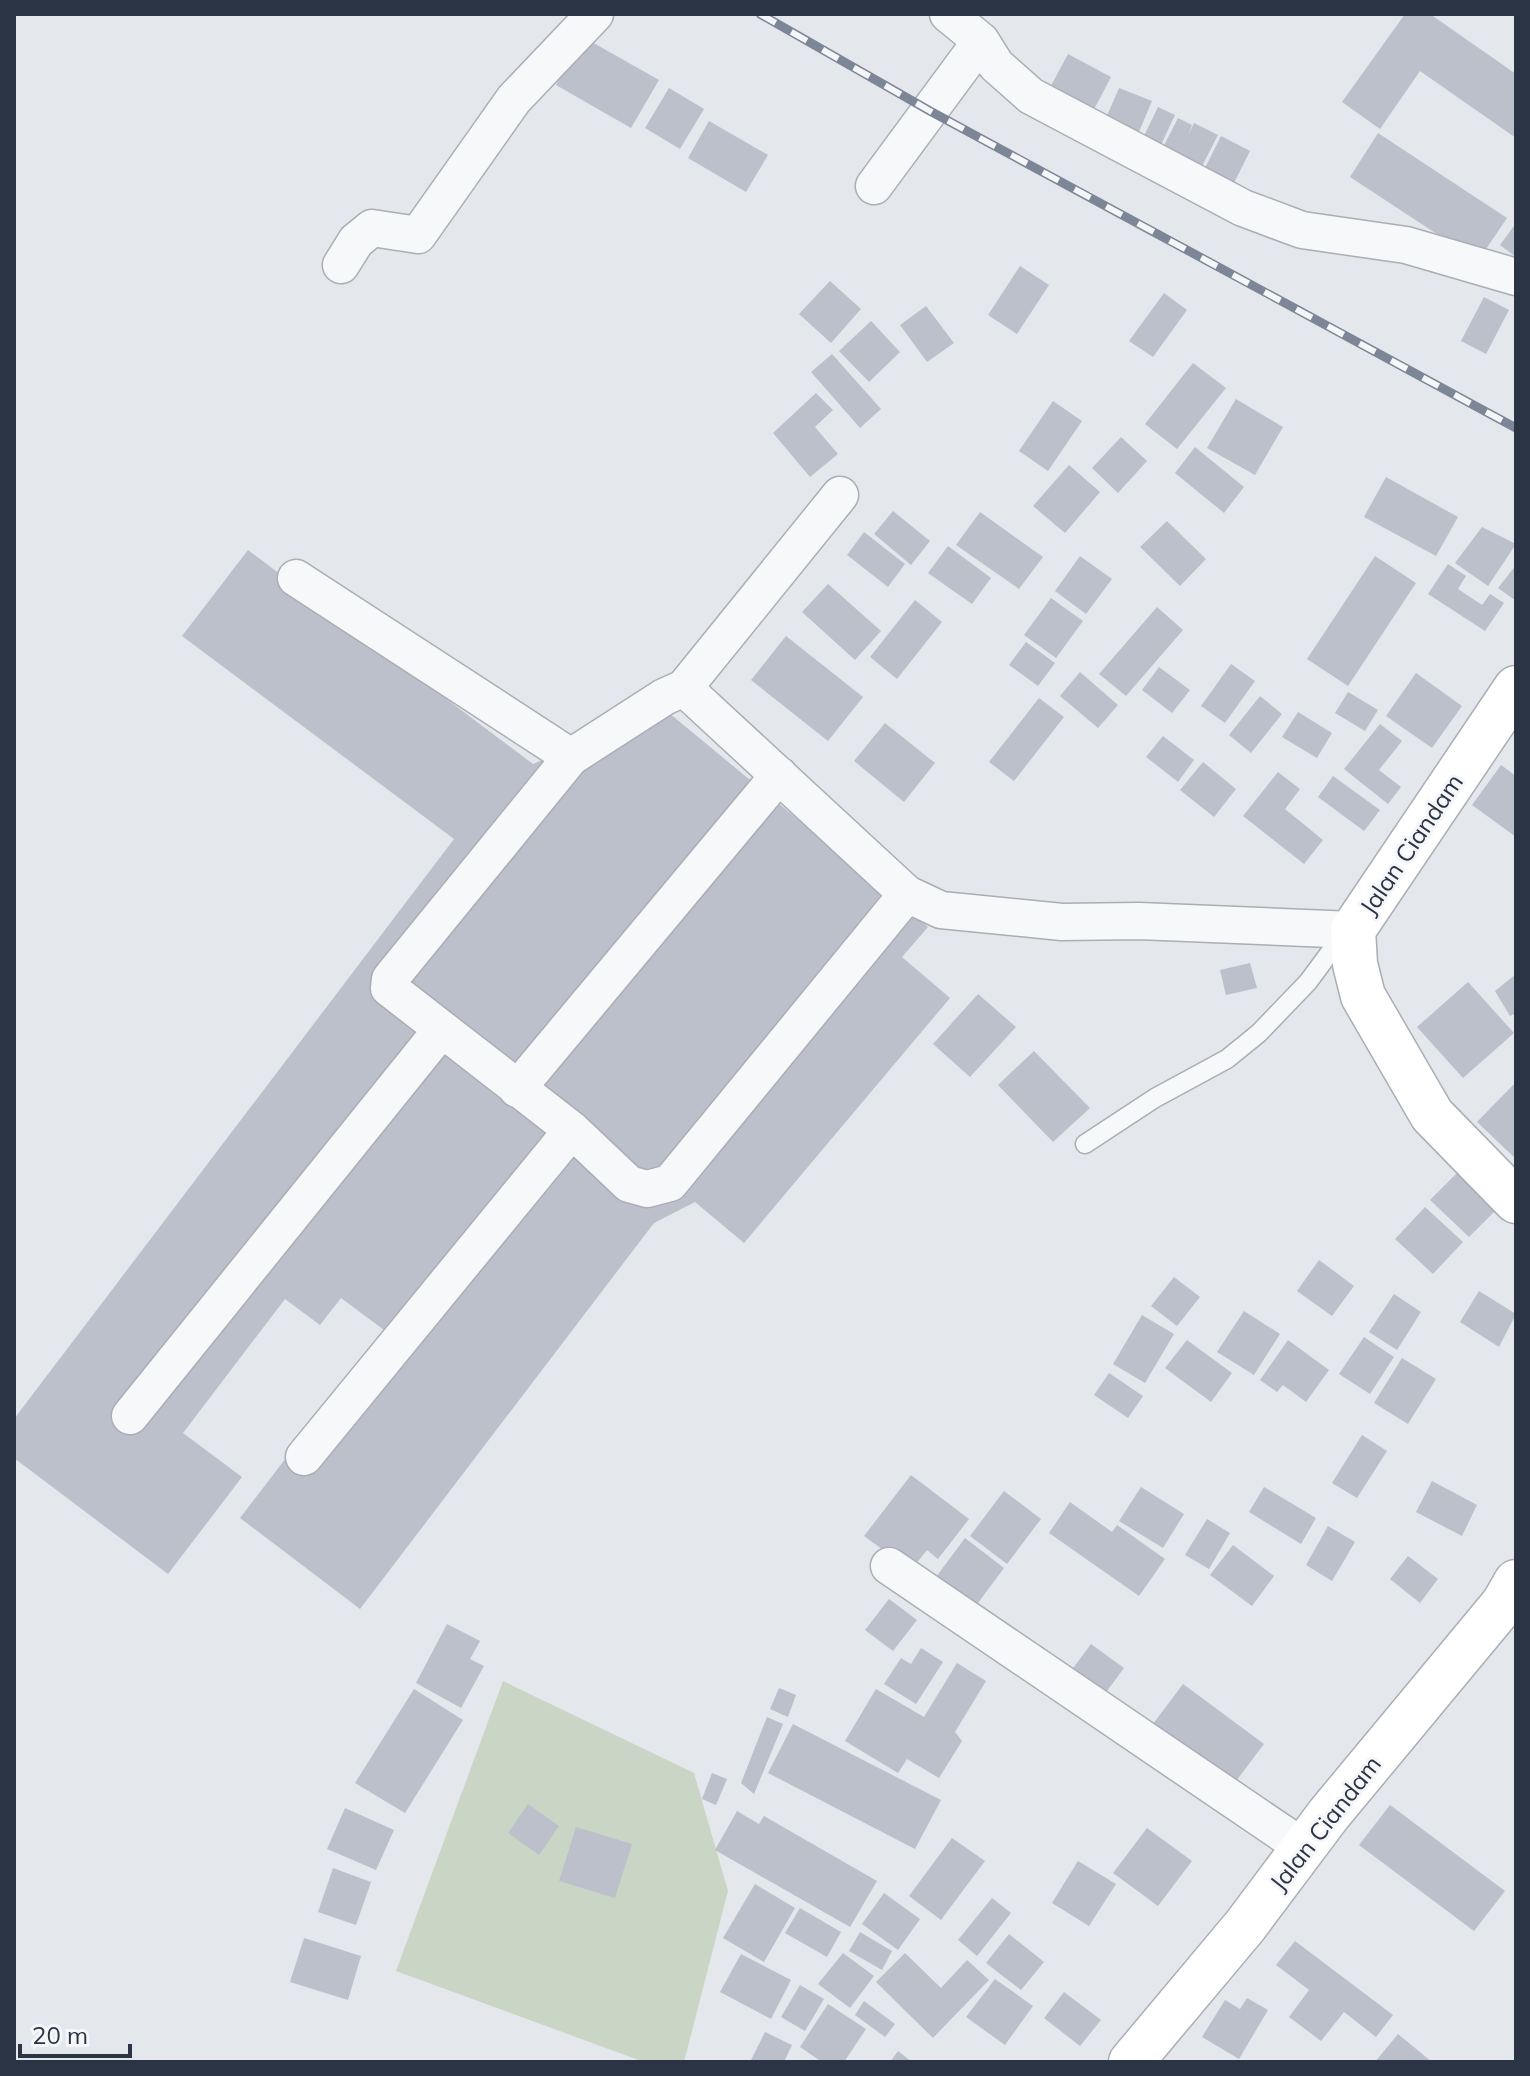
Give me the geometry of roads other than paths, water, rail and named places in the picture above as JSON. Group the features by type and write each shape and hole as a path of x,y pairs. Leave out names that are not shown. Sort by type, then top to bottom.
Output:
{"street":[{"path":"341,265 356,241 372,228 418,235 514,99 595,14"},
{"path":"948,14 981,41 996,65 1031,96 1243,208 1302,230 1406,245 1516,277"},
{"path":"874,186 981,41"},
{"path":"840,495 684,688 664,697 571,757 390,979 389,988 572,1130 629,1184 647,1189 670,1183 907,894"},
{"path":"296,578 571,757"},
{"path":"684,688 907,894 941,910 1062,922 1171,922 1350,930"},
{"name":"Jalan Ciandam","path":"1516,688 1350,930 1363,996 1432,1115 1516,1201"},
{"path":"517,1089 779,775"},
{"path":"130,1416 442,1029"},
{"path":"304,1457 572,1130"},
{"path":"889,1566 1304,1848"},
{"name":"Jalan Ciandam","path":"1131,2062 1245,1926 1304,1848 1504,1603 1516,1582"}],"lane":[{"path":"1085,1144 1155,1098 1227,1059 1259,1033 1308,982 1350,930"}],"railway":[{"path":"760,14 930,111 1516,428"}]}
